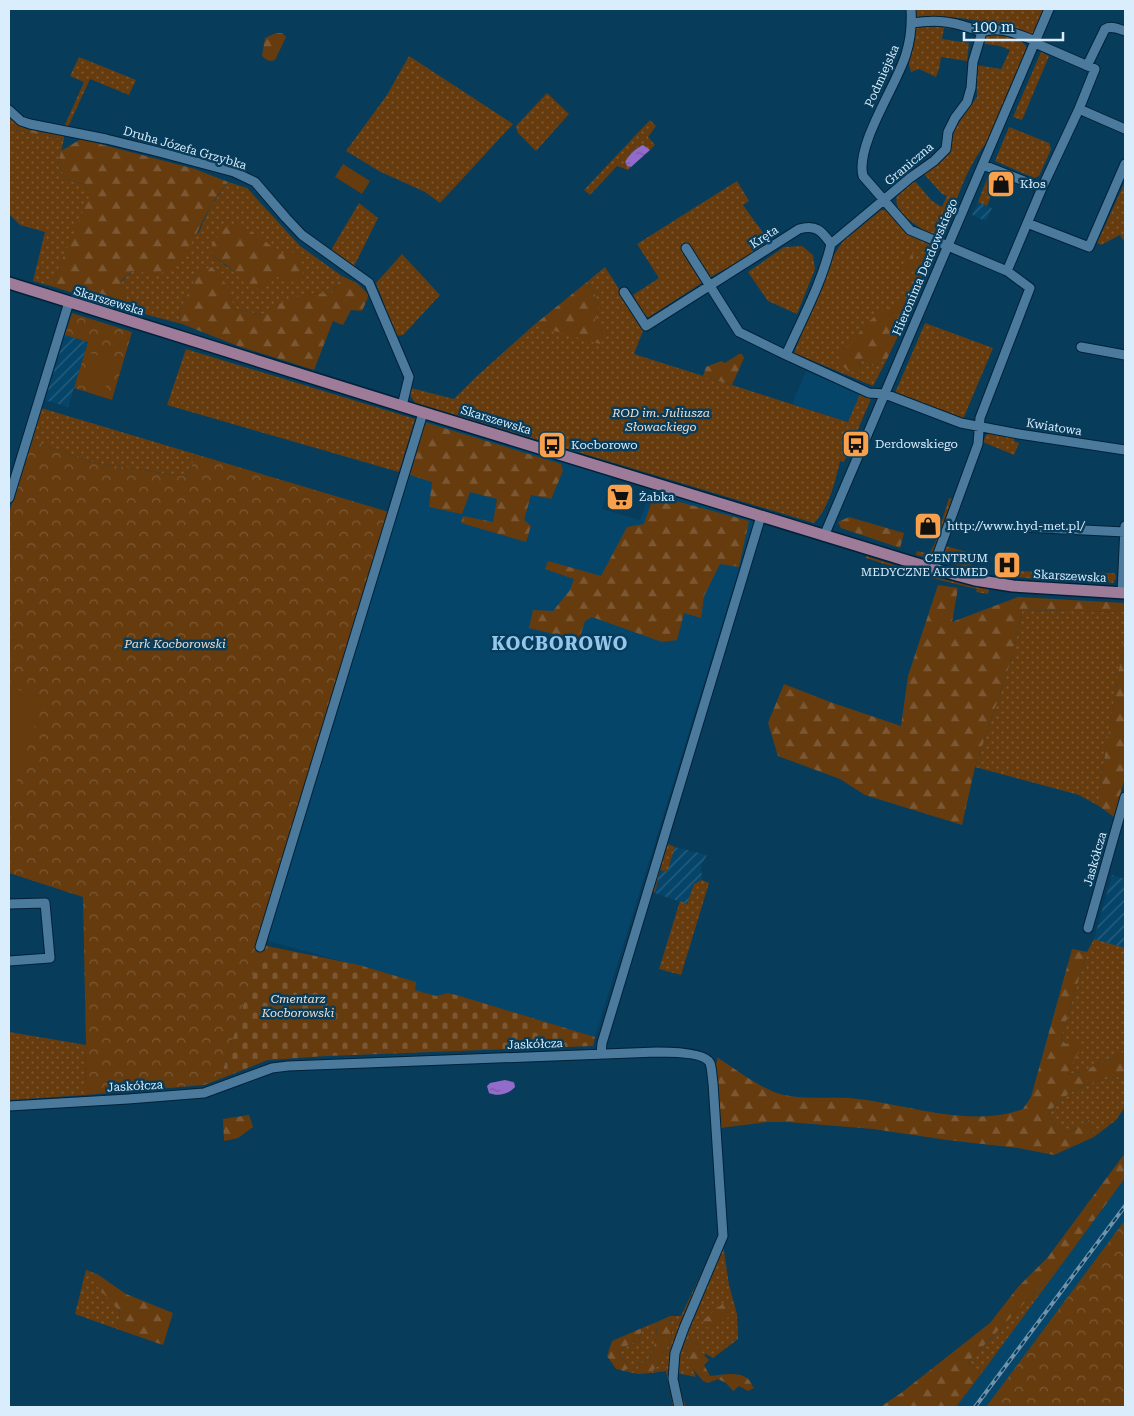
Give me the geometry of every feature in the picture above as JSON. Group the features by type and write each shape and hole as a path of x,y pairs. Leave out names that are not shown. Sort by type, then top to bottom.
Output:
{"main road":[{"name":"Skarszewska","path":"9,283 934,569 975,580 1013,586 1123,593"}],"street":[{"name":"Podmiejska","path":"874,122 906,56 912,32 911,9"},
{"name":"Hieronima Derdowskiego","path":"824,536 1050,9"},
{"path":"912,23 931,20 959,23 982,32 991,28 1010,32 1095,69 1079,109 1027,222 1007,272"},
{"path":"1087,66 1105,29 1114,27 1125,31"},
{"name":"Graniczna","path":"884,200 934,161 946,149 948,132 955,118 968,102 973,62 982,32"},
{"path":"1079,109 1125,129"},
{"name":"Druha Józefa Grzybka","path":"9,110 21,120 30,124 159,152 234,172 255,182 302,235 369,283 408,377 402,406"},
{"name":"Graniczna","path":"874,122 861,170 863,176 910,230 1007,272 1030,288 980,418 979,426"},
{"path":"1027,222 1089,247 1125,164"},
{"path":"983,165 1042,188"},
{"path":"786,355 813,295 827,260 831,244 884,200"},
{"name":"Kręta","path":"624,292 646,326 800,229 809,226 818,229 831,244"},
{"path":"686,248 739,332 869,393 885,394"},
{"path":"9,496 69,302"},
{"path":"1081,346 1125,355"},
{"name":"Kwiatowa","path":"885,394 960,423 1125,450"},
{"path":"260,947 423,412"},
{"path":"934,569 978,444 979,426"},
{"path":"601,1054 602,1043 761,516"},
{"path":"1123,593 1125,526"},
{"path":"1024,527 1125,532"},
{"name":"Jaskółcza","path":"1088,928 1125,797"},
{"path":"9,904 45,903 50,958 9,960"},
{"name":"Jaskółcza","path":"9,1106 128,1100 197,1094 272,1068 288,1066 682,1052 708,1060 715,1107 723,1236 675,1353 673,1379 679,1407"}],"shaded area":[{"path":"978,202 992,208 986,221 972,215"},
{"path":"65,335 88,342 68,407 45,400"},
{"path":"806,371 860,394 849,422 792,404"},
{"path":"425,418 612,476 602,509 640,520 651,488 754,520 595,1037 460,996 448,993 436,996 414,990 416,982 265,940"},
{"path":"675,847 707,855 701,866 702,880 694,884 687,904 655,893 660,870 667,871"},
{"path":"1112,875 1125,879 1125,948 1094,939"},
{"path":"1125,1178 1125,1229 991,1407 956,1407"}],"green space":[{"path":"913,9 1044,9 1033,33 1029,35 973,20 942,16 916,17"},
{"path":"929,22 967,30 944,28 942,39 969,43 967,61 941,57 936,77 919,69 911,72 909,64 914,27"},
{"path":"988,31 1015,38 1027,48 989,140 974,161 957,197 941,240 910,221 898,207 896,200 901,191 915,181 932,201 942,207 947,196 942,194 924,174 946,153 953,131 977,97 976,65 1001,69 1010,50 1000,46 979,43"},
{"path":"276,33 282,33 286,37 275,60 270,61 262,56 265,38"},
{"path":"1041,52 1049,56 1022,120 1013,117"},
{"path":"409,56 513,124 440,203 425,192 379,171 346,151 387,95"},
{"path":"79,57 136,80 129,95 90,79 68,127 64,127 84,82 70,76"},
{"path":"547,93 569,114 536,151 518,133 516,126"},
{"path":"9,114 17,122 15,130 64,139 58,165 67,180 84,184 90,197 51,286 33,281 45,232 20,225 9,214"},
{"path":"650,120 656,126 648,137 655,145 650,150 643,145 638,147 627,158 627,165 631,167 628,170 617,166 590,195 584,190"},
{"path":"17,122 64,135 64,139 15,130 13,127 14,123"},
{"path":"1009,127 1049,143 1051,149 1039,176 1034,178 995,161"},
{"path":"81,139 195,169 228,182 212,204 190,246 176,263 168,270 159,274 132,271 121,281 126,298 118,307 51,286 89,197 84,184 67,180 58,165 61,151"},
{"path":"343,164 370,181 362,194 335,177"},
{"path":"990,171 999,175 987,206 978,202"},
{"path":"737,181 749,201 743,205 764,234 768,244 714,275 649,317 644,316 633,295 659,278 637,244"},
{"path":"228,182 247,188 300,246 342,276 332,293 303,294 264,315 234,309 229,289 212,267 199,272 179,312 182,324 118,307 126,298 121,282 132,271 137,271 199,232 210,207","holes":["249,230 281,254 284,277 238,275 212,255"]},
{"path":"1125,182 1125,238 1123,240 1120,235 1101,245 1097,243"},
{"path":"359,203 378,218 354,266 331,250"},
{"path":"881,210 887,210 908,232 934,247 912,303 907,299 862,329 850,346 841,353 857,371 863,358 873,366 887,359 873,386 794,353 832,258 843,241"},
{"path":"237,224 249,230 281,254 290,250 301,258 304,271 296,284 284,277 277,277 264,288 250,289 229,267 212,255 212,243 225,228"},
{"path":"802,246 813,255 815,269 797,314 768,301 748,272 784,247"},
{"path":"912,250 914,267 911,273 907,274 904,265 905,254 907,251"},
{"path":"402,254 440,295 403,335 396,336 376,283"},
{"path":"212,267 229,288 234,309 263,315 267,309 303,294 332,293 342,276 357,283 369,295 362,311 351,310 343,325 333,321 314,370 238,346 182,324 179,312 199,271"},
{"name":"ROD im. Juliusza Słowackiego","path":"605,267 644,328 634,354 848,422 860,394 871,399 844,462 840,461 828,502 814,523 415,403 409,393 411,388 454,399 534,325 604,333 598,327 595,320 598,305 593,291 587,282"},
{"path":"587,282 593,291 598,305 595,320 605,338 600,344 534,325"},
{"path":"907,299 912,303 887,359 873,366 863,358 857,371 849,372 839,362 841,353 873,318"},
{"path":"72,313 132,332 112,400 74,388 88,342 65,335"},
{"path":"925,323 993,348 963,419 895,393"},
{"path":"186,349 415,419 399,472 167,405"},
{"path":"90,353 114,360 104,392 80,385"},
{"path":"742,354 744,358 732,385 703,376 706,367 721,361 725,363"},
{"path":"41,408 195,454 189,477 90,462 32,440"},
{"path":"424,422 561,464 563,471 551,499 531,495 524,520 531,526 526,542 461,523 463,516 493,522 497,499 470,492 462,514 429,507 432,482 410,475"},
{"path":"997,432 1015,437 1014,441 1019,443 1014,455 983,442 987,434"},
{"name":"Park Kocborowski","path":"32,440 90,462 189,477 195,454 389,512 262,946 220,1079 204,1085 85,1095 86,1045 83,897 9,873 9,513"},
{"path":"654,495 749,521 739,567 720,564 704,596 701,618 684,613 677,640 662,642 592,617 585,621 579,640 529,628 533,610 553,611 570,590 574,579 545,569 548,561 601,576 627,527 644,524"},
{"path":"949,498 952,499 933,556 930,558 916,555 917,551 929,554 935,543"},
{"path":"849,517 904,533 900,548 841,528 838,522"},
{"path":"945,546 975,554 971,568 984,571 984,573 941,559"},
{"path":"866,556 930,576 989,589 988,594 976,592 977,589 919,575 866,558"},
{"path":"1018,571 1046,572 1046,580 1017,577"},
{"path":"1047,572 1115,573 1116,578 1113,583 1047,581"},
{"path":"938,585 958,588 952,622 1018,597 1125,603 1125,612 1022,610 1013,655 975,767 962,825 865,795 840,779 778,756 768,723 784,684 901,726 908,676"},
{"path":"1022,610 1125,612 1125,634 1099,792 1099,806 1079,795 975,767 1013,655"},
{"path":"1125,633 1125,777 1114,817 1099,806 1099,792"},
{"path":"9,687 44,698 9,805"},
{"path":"668,844 675,847 667,872 660,870 655,893 652,889"},
{"path":"702,880 709,883 681,975 659,969 680,901 687,904 694,884"},
{"path":"1094,939 1125,948 1125,1052 1081,1072 1067,1074 1066,1044 1061,1039 1087,952"},
{"name":"Cmentarz Kocborowski","path":"262,945 359,965 416,982 415,990 436,996 448,993 460,996 595,1037 593,1046 268,1060 220,1079"},
{"path":"1072,949 1087,952 1061,1039 1066,1044 1073,1038 1082,1046 1067,1074 1081,1072 1125,1052 1125,1076 1092,1082 1082,1086 1064,1098 1048,1114 1055,1125 1069,1133 1089,1119 1094,1137 1054,1155 1018,1148 873,1129 787,1122 767,1122 720,1128 714,1069 718,1058 763,1087 785,1095 849,1098 958,1116 1002,1114 1023,1109 1031,1097"},
{"path":"9,1032 86,1045 85,1095 9,1100"},
{"path":"1125,1076 1125,1107 1116,1120 1094,1137 1089,1119 1069,1133 1055,1125 1048,1114 1064,1098 1082,1086 1092,1082"},
{"path":"249,1115 253,1127 238,1138 224,1141 223,1119"},
{"path":"1125,1153 1125,1178 1062,1264 968,1362 981,1374 956,1407 880,1407 901,1393 990,1323 1018,1287 1048,1257"},
{"path":"1125,1220 1125,1407 986,1407"},
{"path":"719,1236 673,1353 678,1407 673,1407 666,1371 651,1373 661,1361 672,1337 670,1316 681,1316"},
{"path":"723,1244 729,1285 737,1314 738,1339 713,1358 706,1354 704,1355 699,1350 696,1336 690,1336 686,1350 696,1377 677,1373 686,1407 681,1407 674,1382 674,1373 681,1340 693,1307"},
{"path":"1062,1264 981,1374 968,1362"},
{"path":"86,1270 97,1274 95,1283 120,1312 117,1329 75,1314"},
{"path":"97,1274 126,1294 173,1313 163,1345 117,1329 120,1312 94,1283"},
{"path":"726,1301 731,1315 711,1331 702,1321"},
{"path":"670,1316 672,1337 661,1361 651,1373 638,1374 638,1365 651,1358 656,1339 657,1322"},
{"path":"657,1322 656,1339 651,1358 638,1365 638,1374 624,1371 629,1367 620,1355 622,1348 639,1340 642,1328"},
{"path":"642,1328 639,1340 622,1348 620,1355 629,1367 624,1371 616,1369 607,1356 612,1341"},
{"path":"690,1336 696,1336 699,1350 709,1360 704,1365 710,1376 729,1374 743,1376 748,1379 754,1388 748,1391 739,1386 733,1391 726,1383 718,1379 708,1383 703,1381 692,1368 686,1350"}],"water":[{"path":"643,145 650,150 631,167 627,166 625,162 635,150"},
{"path":"505,1080 514,1082 515,1087 503,1094 489,1093 487,1086 490,1083"}],"railway":[{"path":"975,1407 1125,1206"}],"place":[{"name":"Kłos","path":"1001,184"},
{"name":"Derdowskiego","path":"856,444"},
{"name":"Kocborowo","path":"552,445"},
{"name":"Żabka","path":"620,497"},
{"name":"http://www.hyd-met.pl/","path":"928,526"},
{"name":"CENTRUM MEDYCZNE AKUMED","path":"1007,565"}],"district":[{"name":"KOCBOROWO","path":"560,644"}]}
